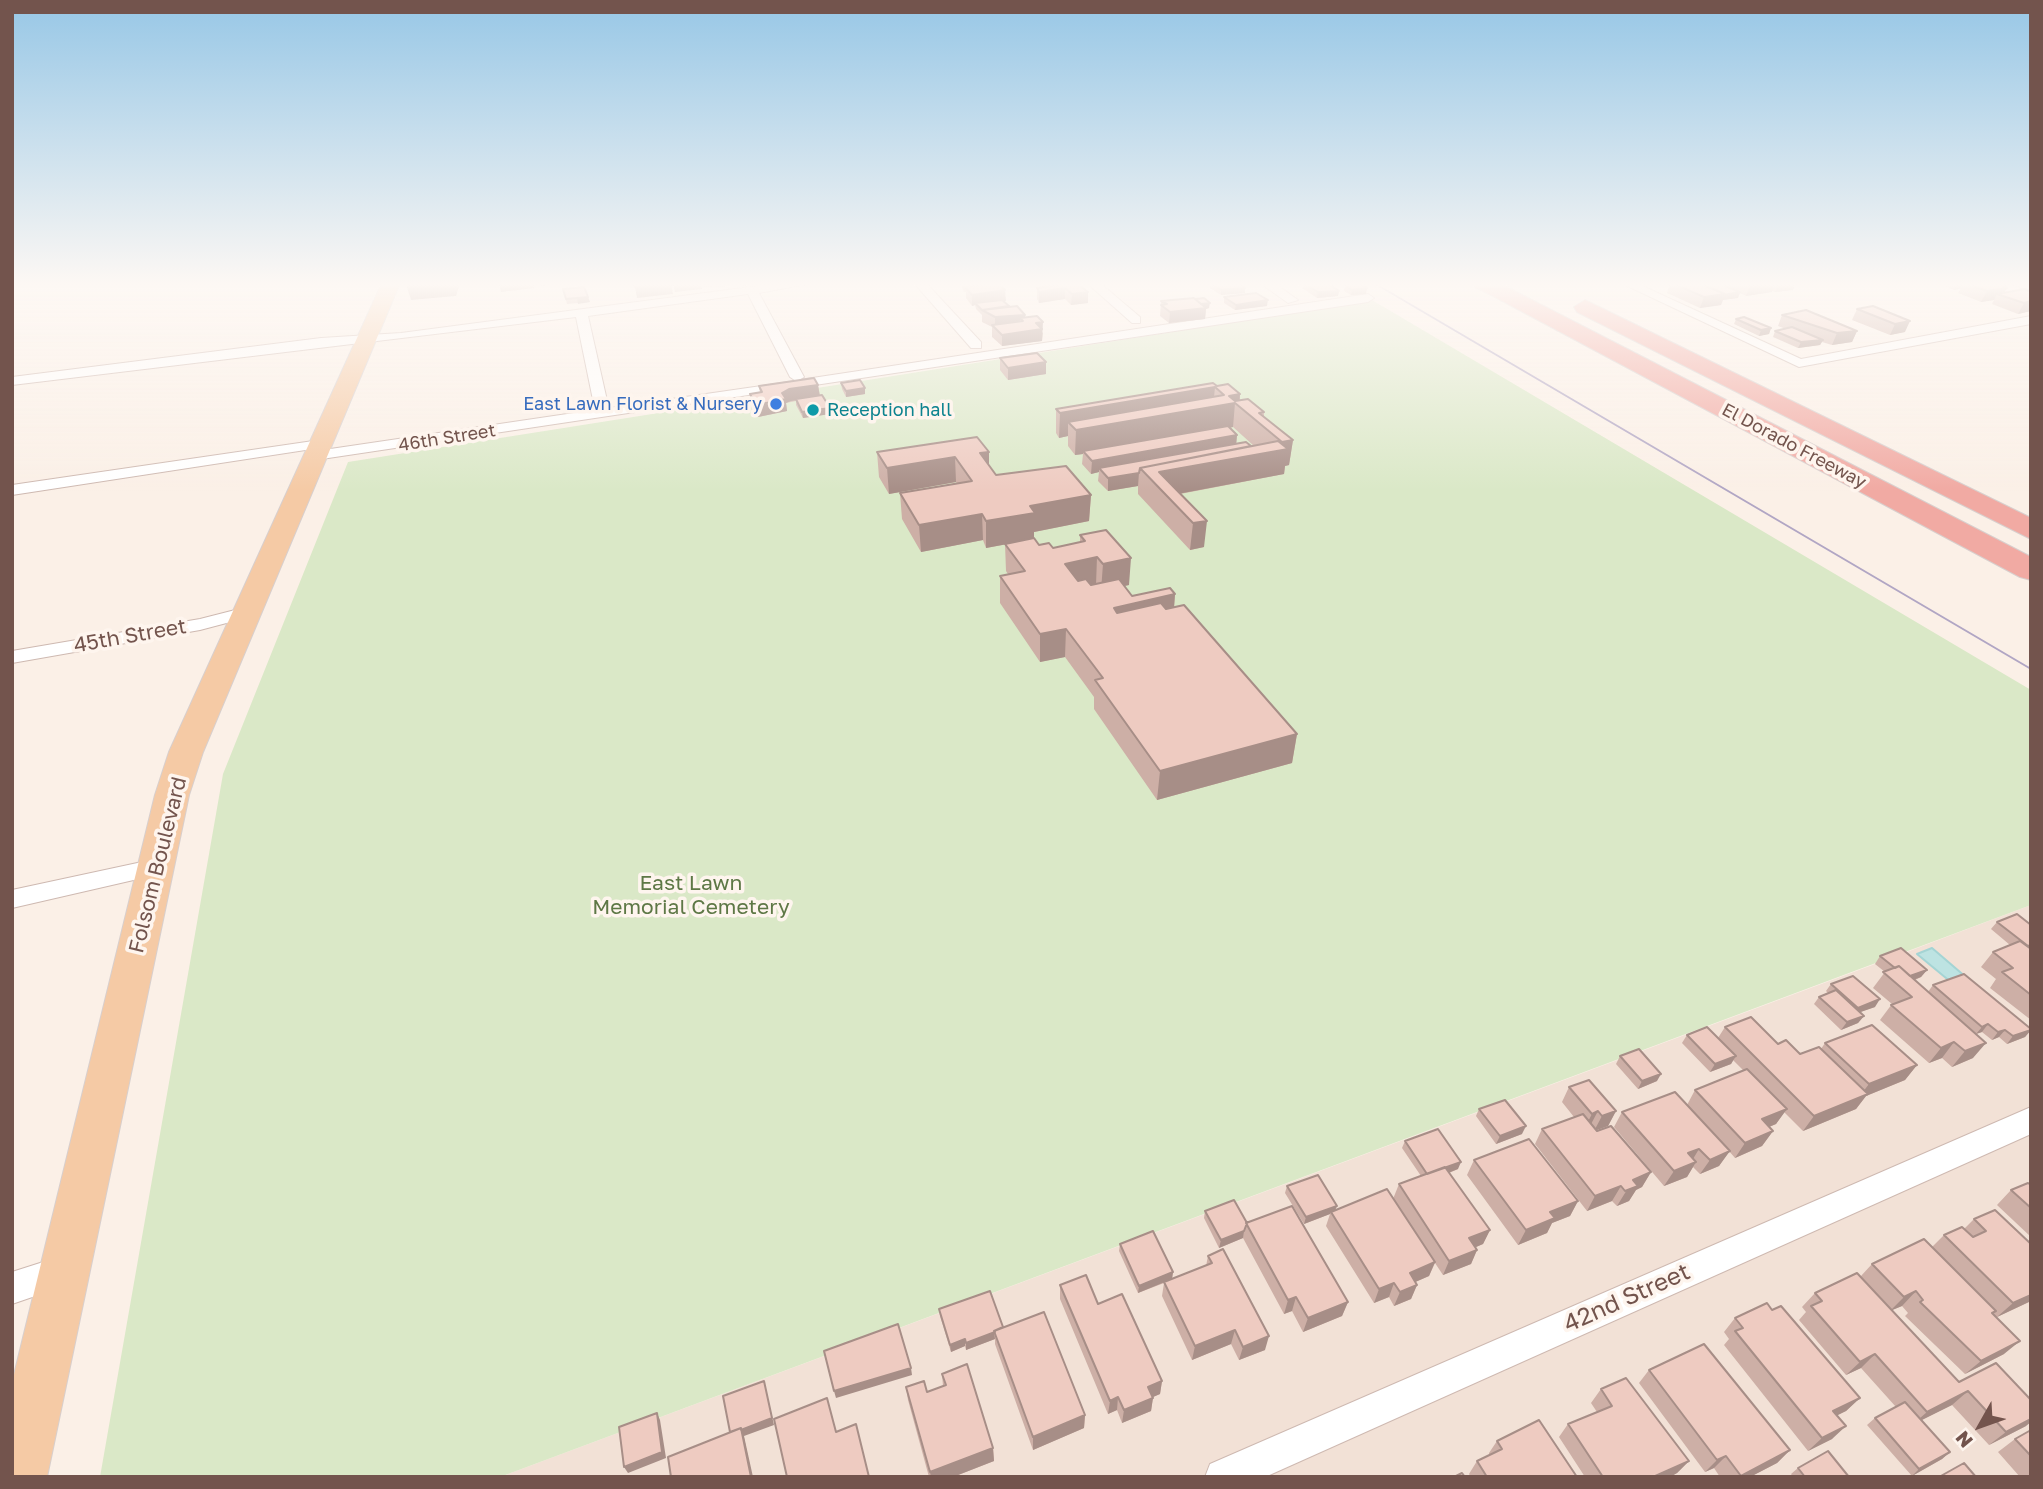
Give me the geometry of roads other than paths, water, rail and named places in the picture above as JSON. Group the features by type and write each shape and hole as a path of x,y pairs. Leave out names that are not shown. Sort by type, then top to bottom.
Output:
{"highway":[{"name":"El Dorado Freeway","path":"1616,352 2031,570"},
{"name":"El Dorado Freeway","path":"1676,352 2031,530"}],"main road":[{"name":"Folsom Boulevard","path":"18,1477 62,1272 172,795 186,752 360,352"}],"street":[{"path":"12,381 252,352"},
{"path":"590,352 601,405"},
{"path":"784,352 797,377"},
{"name":"46th Street","path":"12,490 1016,352"},
{"path":"1777,352 1799,363 1856,352"},
{"name":"45th Street","path":"12,657 200,624 247,611"},
{"path":"12,900 156,867"},
{"name":"42nd Street","path":"1223,1477 2031,1120"},
{"path":"12,1288 62,1272"}],"water":[{"path":"1932,948 1967,978 1952,983 1917,954"}],"tram line":[{"path":"1492,352 2031,669"}],"place":[{"name":"East Lawn Florist & Nursery","path":"776,404"},
{"name":"Reception hall","path":"813,410"}],"park label":[{"name":"East Lawn Memorial Cemetery","path":"691,895"}]}
